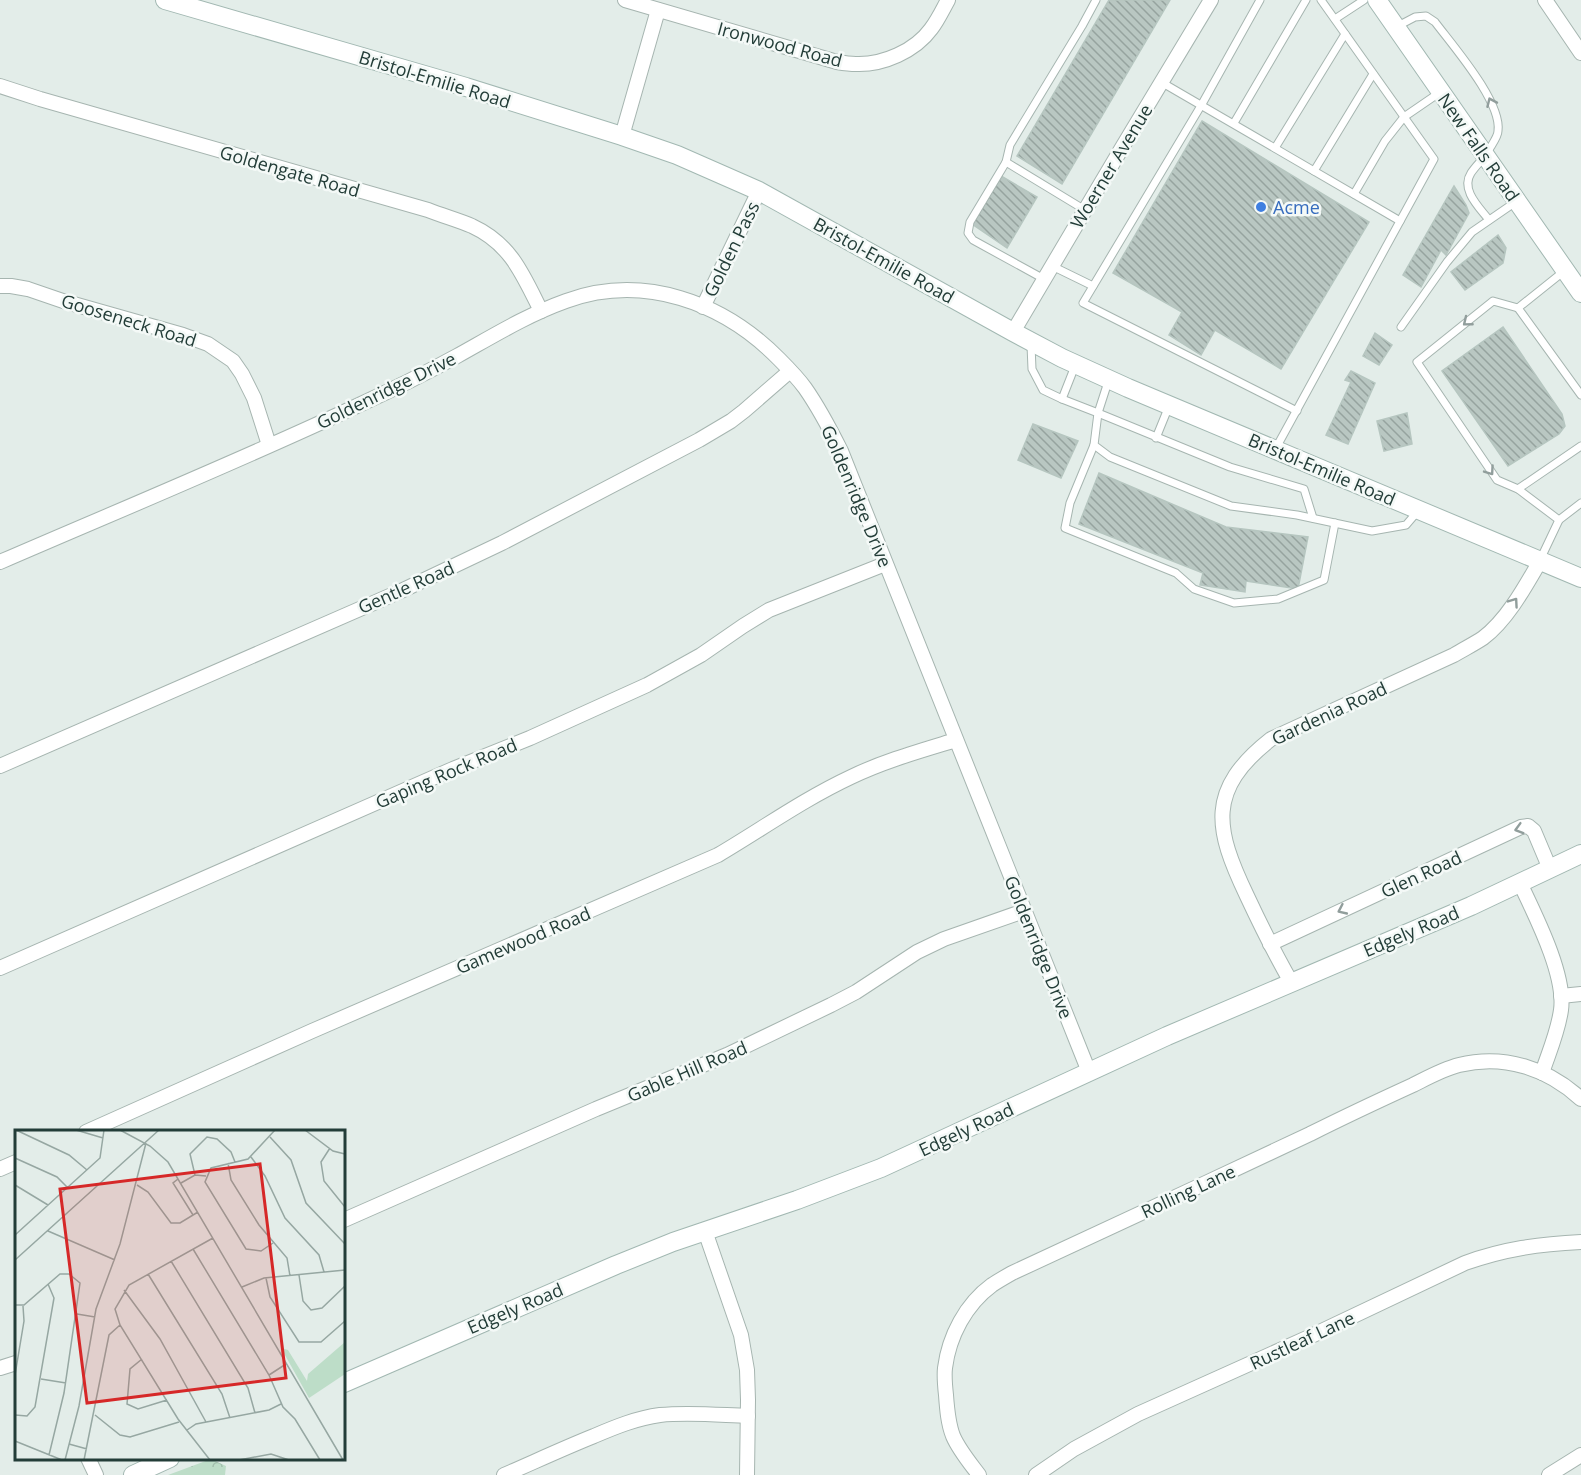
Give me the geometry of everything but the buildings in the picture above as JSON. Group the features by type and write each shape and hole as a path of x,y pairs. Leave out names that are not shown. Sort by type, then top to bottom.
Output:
{"main road":[{"name":"Bristol-Emilie Road","path":"165,0 466,87 676,155 759,191 1013,332 1076,364 1169,406 1581,578"},
{"name":"New Falls Road","path":"1377,0 1581,293"},
{"name":"Edgely Road","path":"345,1383 616,1265 881,1168 1089,1072 1291,982 1471,906 1581,854"},
{"path":"133,1475 166,1460"}],"street":[{"name":"Ironwood Road","path":"625,0 837,62 863,64 881,61 906,51 931,29 948,0"},
{"name":"Woerner Avenue","path":"1013,332 1210,0"},
{"path":"1545,0 1581,53"},
{"path":"622,136 658,10"},
{"name":"Goldengate Road","path":"0,86 428,210 472,226 493,239 509,253 521,270 541,311"},
{"name":"Golden Pass","path":"704,307 759,191"},
{"name":"Gooseneck Road","path":"0,286 28,289 208,344 233,361 242,374 254,398 270,445"},
{"name":"Goldenridge Drive","path":"0,562 363,404 506,328 567,301 588,295 626,290 661,293 687,299 740,325 764,344 803,386 821,412 841,451 1089,1072"},
{"name":"Gentle Road","path":"0,766 400,591 502,543 731,421 790,371"},
{"name":"Gardenia Road","path":"1291,982 1269,944 1233,866 1224,838 1222,820 1228,786 1253,753 1271,739 1454,655 1483,638 1500,622 1527,585 1540,561"},
{"name":"Gaping Rock Road","path":"0,968 647,685 701,655 769,610 885,564"},
{"name":"Gamewood Road","path":"88,1130 718,855 770,822 849,778 894,760 956,740"},
{"name":"Glen Road","path":"1269,944 1521,827 1528,826 1534,831 1550,869"},
{"path":"1520,883 1552,958 1561,996 1561,1009 1555,1036 1542,1073"},
{"name":"Gable Hill Road","path":"345,1220 596,1109 727,1055 856,992 917,952 944,939 1024,911"},
{"path":"1561,996 1581,994"},
{"name":"Rolling Lane","path":"979,1475 954,1438 949,1422 945,1366 955,1330 965,1313 992,1285 1012,1273 1459,1065 1488,1061 1525,1065 1560,1083 1581,1099"},
{"path":"0,1169 15,1162"},
{"path":"705,1231 741,1335 747,1370 747,1475"},
{"name":"Rustleaf Lane","path":"1036,1475 1074,1449 1138,1414 1307,1338 1465,1263 1522,1247 1581,1242"},
{"path":"0,1368 15,1363"},
{"path":"504,1475 611,1429 644,1418 693,1414 748,1416"},
{"path":"1549,1475 1581,1455"},
{"path":"89,1460 96,1475"}],"lane":[{"path":"1044,279 973,240 968,233 970,222 1006,162 1010,145 1096,0"},
{"path":"1260,0 1202,104 1083,303 1297,411"},
{"path":"1234,123 1306,0"},
{"path":"1275,450 1434,159 1321,0"},
{"path":"1335,19 1364,0"},
{"path":"1396,27 1415,17 1426,16 1435,22 1487,92 1496,113 1498,132 1486,156 1467,181 1468,192 1489,220"},
{"path":"1275,148 1345,34"},
{"path":"1314,171 1373,74"},
{"path":"1161,82 1400,221"},
{"path":"1354,194 1385,141 1404,117 1441,92"},
{"path":"1006,162 1085,210"},
{"path":"1401,327 1447,262 1472,232 1517,201"},
{"path":"1052,266 1093,286"},
{"path":"1518,308 1565,271"},
{"path":"1559,520 1518,489 1497,480 1417,362 1493,301 1518,308 1581,395"},
{"path":"1030,341 1032,369 1043,390 1230,467 1304,489 1313,518"},
{"path":"1062,399 1076,364"},
{"path":"1109,379 1098,413 1094,444 1070,503 1065,528 1176,573 1194,589 1234,603 1278,599 1324,580 1335,523"},
{"path":"1156,438 1169,406"},
{"path":"1094,444 1110,457 1231,506 1313,518 1372,531 1406,525 1419,510"},
{"path":"1518,489 1581,446"},
{"path":"1540,561 1559,520 1581,503"}],"green space":[{"path":"208,1460 226,1466 225,1475 168,1475"}],"place":[{"name":"Acme","path":"1261,207"}]}
